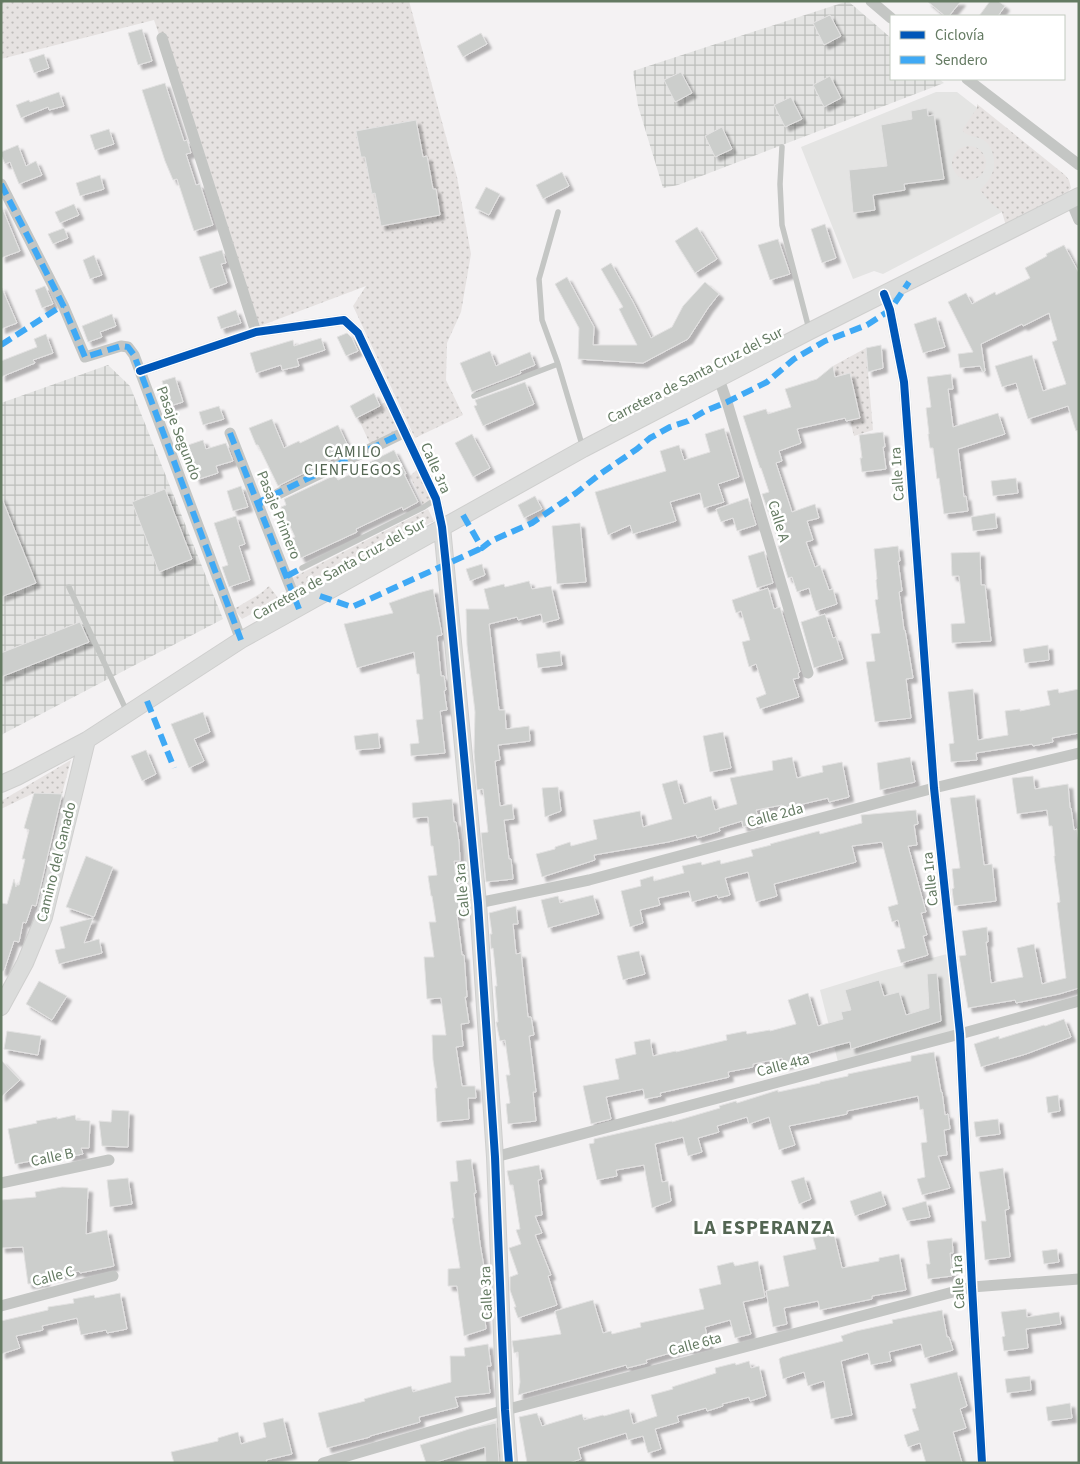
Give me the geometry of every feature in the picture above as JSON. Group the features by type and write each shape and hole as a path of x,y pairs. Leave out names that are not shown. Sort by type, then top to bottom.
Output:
{"street":[{"path":"871,1 890,17"},
{"path":"140,371 256,332 162,38"},
{"path":"968,80 1079,165"},
{"name":"Pasaje Segundo","path":"1,184 63,305 85,357 121,346 128,347 134,355 241,640"},
{"path":"1075,199 1079,220"},
{"name":"Carretera de Santa Cruz del Sur","path":"9,779 87,740 241,640 583,448 810,331 1075,199"},
{"name":"Calle 1ra","path":"884,294 890,310 904,382 934,788 960,1034 982,1463"},
{"name":"Calle 3ra","path":"256,332 344,320 358,333 436,499 442,527 478,903 494,1157 509,1463"},
{"name":"Calle A","path":"719,379 808,673"},
{"name":"Pasaje Primero","path":"230,432 299,609"},
{"path":"278,494 405,432"},
{"name":"Camino del Ganado","path":"1,1006 25,963 44,917 87,740"},
{"name":"Calle 2da","path":"478,903 589,880 934,788 1079,753"},
{"name":"Calle 4ta","path":"494,1157 1079,1001"},
{"name":"Calle B","path":"1,1184 109,1160"},
{"name":"Calle C","path":"1,1306 113,1276"},
{"name":"Calle 6ta","path":"323,1463 505,1410 972,1287 1079,1279"}],"lane":[{"path":"782,147 780,184 782,225 810,331"},
{"path":"558,212 539,279 542,320 558,364 583,448"},
{"path":"474,396 558,364"},
{"path":"302,568 424,507 436,499"},
{"path":"69,587 127,714"}],"shaded area":[{"path":"1,1 409,1 457,177 471,254 461,312 447,343 446,380 463,415 415,438 353,306 366,286 260,326 154,20 1,59"},
{"path":"848,1 890,37 890,80 940,80 944,83 678,185 663,188 638,106 633,71"},
{"path":"936,92 957,92 1039,156 1048,188 883,274 874,271 853,279 801,147"},
{"path":"977,104 1065,175 1069,180 1071,188 1063,198 1006,226 1002,212 980,190 986,184 993,171 994,159 992,151 983,140 964,133 962,130 977,108"},
{"path":"969,146 976,147 981,151 985,156 985,170 981,175 976,179 969,180 962,179 957,175 953,170 952,163 953,156 957,151 962,147"},
{"path":"866,348 873,430 854,436 850,420 860,418 850,374 835,377 833,366"},
{"path":"108,365 130,386 223,619 1,735 1,403"},
{"path":"389,400 405,432 372,448 358,418"},
{"path":"421,466 436,499 424,507 410,476"},
{"path":"428,509 434,521 294,592 290,579"},
{"path":"269,586 279,599 242,619 234,609"},
{"path":"71,760 62,794 34,793 1,809 1,801"},
{"path":"951,953 960,1034 839,1066 820,990 885,970"},
{"path":"498,1420 501,1463 426,1463 420,1445"}],"building":[{"path":"927,1 961,1 950,15 944,15"},
{"path":"990,1 998,1 1005,6 999,15 980,15"},
{"path":"830,15 841,36 824,45 813,23"},
{"path":"142,29 152,61 138,65 128,33"},
{"path":"481,33 487,44 463,57 457,46"},
{"path":"44,54 49,68 34,73 29,59"},
{"path":"681,72 692,93 675,102 664,80"},
{"path":"830,76 841,98 824,107 813,85"},
{"path":"165,83 184,141 187,140 191,153 186,154 196,185 200,184 213,225 194,231 177,179 173,180 165,161 142,90"},
{"path":"59,92 64,106 49,110 48,107 21,118 16,105"},
{"path":"791,97 802,119 785,127 774,105"},
{"path":"927,108 928,116 934,115 944,179 904,184 905,190 873,195 875,210 853,213 849,170 887,166 881,125 912,119 911,111"},
{"path":"416,120 423,157 427,156 433,189 436,189 440,215 381,226 375,193 372,194 365,157 361,157 356,131"},
{"path":"722,127 732,149 715,157 705,136"},
{"path":"109,129 114,144 95,150 90,135"},
{"path":"18,145 26,166 36,161 42,175 19,184 10,162 5,164 1,155 1,152"},
{"path":"562,172 569,186 543,199 536,185"},
{"path":"100,175 104,189 80,196 76,183"},
{"path":"486,187 500,194 489,215 475,208"},
{"path":"74,204 79,215 60,223 55,212"},
{"path":"1,205 20,251 1,258"},
{"path":"825,224 836,258 822,263 811,229"},
{"path":"697,227 717,259 695,273 675,241"},
{"path":"64,228 68,238 53,244 48,234"},
{"path":"778,239 790,274 770,280 758,245"},
{"path":"1064,245 1079,273 1079,430 1076,431 1068,406 1028,419 1016,383 1002,387 995,366 1032,355 1043,391 1066,384 1052,342 1057,340 1049,313 981,344 985,371 983,372 980,366 960,368 958,354 973,352 948,302 966,293 972,304 995,292 996,295 1030,278 1025,268"},
{"path":"222,250 226,263 221,264 227,283 210,289 199,257"},
{"path":"94,255 102,275 90,279 83,260"},
{"path":"611,263 651,338 672,327 683,306 705,282 719,294 688,339 643,363 578,359 579,328 555,284 567,277 594,327 593,345 637,345 619,309 623,307 601,269"},
{"path":"1,286 17,323 1,329"},
{"path":"45,286 53,304 42,308 35,290"},
{"path":"236,310 241,323 221,329 217,317"},
{"path":"112,314 116,326 100,332 102,337 88,342 82,326"},
{"path":"936,317 945,347 923,353 914,324"},
{"path":"347,333 352,338 358,351 346,356 337,337"},
{"path":"46,334 53,353 33,360 35,363 1,377 1,361 37,347 34,339"},
{"path":"321,338 325,350 297,359 299,366 282,370 281,365 256,373 250,353 293,340 294,346"},
{"path":"881,345 883,368 868,372 866,348"},
{"path":"490,351 496,366 530,352 535,365 520,371 521,373 472,392 460,363"},
{"path":"833,366 835,377 850,373 860,418 846,421 845,418 797,429 801,443 779,451 782,461 776,463 792,512 815,504 819,518 807,521 813,540 806,542 815,567 820,565 829,590 833,589 837,604 816,611 809,588 797,592 792,577 788,578 778,546 780,546 762,494 769,492 743,416 766,409 768,414 791,407 785,389 817,379"},
{"path":"951,374 953,389 948,389 953,427 998,413 1005,434 958,449 964,497 966,496 968,511 944,514 933,448 930,448 928,434 926,408 931,407 927,377"},
{"path":"175,377 183,402 170,406 162,381"},
{"path":"525,382 534,404 483,426 474,406 477,405 475,400"},
{"path":"374,393 380,406 356,418 350,406"},
{"path":"219,406 224,419 203,425 199,412"},
{"path":"272,419 284,448 299,441 300,443 338,425 350,450 278,486 249,428"},
{"path":"724,428 739,477 718,484 724,502 704,508 700,493 670,502 676,521 633,534 630,525 608,535 595,492 666,471 660,451 679,445 684,460 710,452 705,434"},
{"path":"883,432 886,469 862,472 859,435"},
{"path":"472,434 490,468 473,477 455,443"},
{"path":"203,440 206,449 226,443 233,461 216,466 218,473 196,480 185,446"},
{"path":"394,450 418,502 403,510 402,507 381,517 356,529 357,532 301,558 292,538 295,537 281,507 286,505 284,499 335,475 338,480"},
{"path":"1016,478 1018,493 993,496 991,481"},
{"path":"241,486 248,507 233,511 227,491"},
{"path":"165,489 192,559 159,572 132,502"},
{"path":"1,496 36,583 1,597"},
{"path":"535,496 542,509 524,518 518,505"},
{"path":"748,498 756,525 737,531 733,518 721,522 716,509"},
{"path":"995,513 997,528 973,531 971,517"},
{"path":"236,516 245,544 239,546 250,580 229,587 222,567 228,565 214,523"},
{"path":"580,523 586,582 557,584 552,526"},
{"path":"898,546 902,591 899,592 913,678 906,679 911,718 875,722 866,662 875,661 871,634 880,633 875,600 878,599 874,549"},
{"path":"764,551 773,583 757,588 748,556"},
{"path":"980,552 981,585 985,585 991,641 952,643 951,624 965,623 959,576 952,576 951,553"},
{"path":"482,564 485,575 470,581 466,569"},
{"path":"529,581 532,589 551,586 559,619 543,623 541,614 518,620 517,617 489,624 499,710 505,710 506,729 529,726 530,741 498,745 500,760 495,761 500,806 512,804 514,819 504,820 513,879 486,882 481,833 488,832 483,789 477,790 474,752 475,712 467,645 466,609 489,609 484,589 504,584 505,587"},
{"path":"768,588 774,609 780,607 800,672 798,673 799,678 793,679 799,697 760,709 756,698 766,694 756,664 749,667 742,642 750,640 741,611 736,613 732,600"},
{"path":"433,589 442,635 437,636 441,676 444,676 446,690 444,691 447,710 440,711 445,753 411,756 410,744 419,743 416,720 423,719 419,674 417,674 414,652 357,668 344,624 393,613 389,603"},
{"path":"825,614 833,638 836,637 843,659 814,668 801,622"},
{"path":"80,622 89,642 1,677 1,653"},
{"path":"1048,645 1049,660 1025,663 1023,649"},
{"path":"560,651 562,665 538,668 536,654"},
{"path":"973,689 978,740 1008,735 1005,711 1020,709 1020,711 1050,705 1047,691 1058,689 1059,693 1079,689 1079,733 1052,738 1053,742 1033,746 1032,744 976,753 977,760 951,762 949,744 954,743 948,692"},
{"path":"203,712 210,732 194,739 204,761 189,768 171,724"},
{"path":"723,732 731,768 710,772 703,736"},
{"path":"378,733 380,748 356,750 354,736"},
{"path":"146,750 156,774 142,781 131,756"},
{"path":"792,757 797,778 823,772 822,766 842,762 849,797 829,802 828,798 782,809 782,805 756,810 759,823 743,827 742,821 719,828 720,831 697,838 696,835 594,855 595,860 542,877 536,854 555,849 555,847 570,842 571,846 597,839 593,820 640,811 643,827 672,819 662,784 677,780 684,804 711,796 715,810 737,804 730,778 773,770 772,761"},
{"path":"910,757 915,782 880,790 877,763"},
{"path":"1033,776 1035,789 1068,784 1070,808 1074,830 1077,829 1079,845 1079,988 1016,1003 1015,1000 968,1008 959,956 966,955 962,931 987,927 988,942 986,942 991,983 1023,977 1017,948 1034,944 1042,984 1066,978 1057,903 1060,902 1052,826 1049,826 1047,810 1017,814 1012,778"},
{"path":"558,787 561,811 545,817 542,788"},
{"path":"34,793 62,794 36,906 32,905 26,923 23,922 19,942 14,941 4,971 1,971 1,903 7,904 14,879 16,887 16,885 19,885 25,859 22,859 29,830 24,828"},
{"path":"975,795 984,865 992,864 996,901 954,906 952,869 960,868 950,798"},
{"path":"452,799 460,861 454,861 460,916 457,916 462,955 464,955 467,997 465,997 469,1023 461,1024 463,1046 456,1047 462,1086 475,1086 476,1098 468,1098 469,1119 437,1122 435,1088 437,1088 432,1035 446,1035 441,998 427,999 424,957 434,957 429,922 436,922 428,876 437,875 428,817 413,818 412,803"},
{"path":"916,810 918,824 914,825 917,845 908,846 926,912 921,913 927,935 923,936 928,955 901,963 897,950 905,948 898,920 892,922 888,907 898,904 882,842 852,846 856,862 774,884 777,896 756,902 748,872 725,878 730,895 718,898 717,895 692,902 689,891 658,898 660,905 640,910 643,923 630,927 621,891 641,886 640,880 653,876 654,881 684,873 682,866 701,862 702,865 720,860 721,864 753,856 751,850 770,844 819,831 820,834 862,823 861,815"},
{"path":"86,856 113,867 94,917 66,907"},
{"path":"593,895 599,914 548,928 541,900 558,896 560,903"},
{"path":"516,906 518,924 513,924 516,954 521,953 528,1017 531,1017 534,1035 529,1036 536,1092 533,1092 536,1121 508,1124 506,1104 510,1103 506,1075 510,1075 505,1040 500,1041 496,1022 498,1022 495,986 497,986 493,948 491,949 490,934 492,934 489,913"},
{"path":"93,918 84,943 99,939 102,953 59,964 55,950 65,948 60,927"},
{"path":"639,951 645,974 623,980 617,956"},
{"path":"937,973 941,1021 851,1049 850,1042 802,1055 804,1060 784,1065 782,1058 753,1064 753,1067 728,1072 729,1077 660,1093 661,1096 645,1099 643,1089 606,1097 611,1119 591,1124 583,1086 619,1079 615,1059 636,1054 634,1042 650,1039 653,1056 727,1040 726,1035 746,1031 747,1034 770,1031 796,1024 788,1000 808,993 818,1026 843,1019 841,1012 851,1010 845,990 879,980 884,996 899,992 906,1015 929,1008 927,974"},
{"path":"39,981 67,996 52,1020 26,1004"},
{"path":"1064,1019 1071,1037 1026,1054 981,1067 974,1044 999,1036 999,1039"},
{"path":"7,1031 41,1036 38,1055 4,1049"},
{"path":"934,1052 945,1115 948,1114 950,1129 944,1130 947,1155 938,1156 950,1188 922,1195 917,1179 925,1177 921,1143 927,1142 923,1109 920,1110 918,1096 789,1126 795,1145 779,1150 769,1117 749,1124 747,1117 717,1126 719,1132 698,1138 702,1152 688,1156 683,1137 655,1144 662,1182 668,1181 671,1201 652,1208 644,1165 616,1170 617,1176 597,1180 589,1144 594,1143 594,1139 672,1122 720,1108 719,1106 736,1101 737,1103 778,1090 778,1092 820,1083 848,1076 848,1074 911,1061 911,1056"},
{"path":"1,1060 20,1080 1,1097"},
{"path":"1058,1095 1060,1111 1048,1113 1046,1097"},
{"path":"112,1110 129,1111 128,1147 102,1146 99,1121 111,1122"},
{"path":"75,1115 76,1120 90,1121 89,1148 81,1148 83,1154 68,1157 67,1152 15,1164 8,1129 37,1123 36,1121"},
{"path":"998,1119 1000,1134 976,1137 974,1122"},
{"path":"471,1159 480,1244 484,1267 488,1267 489,1283 481,1283 486,1329 464,1336 457,1286 448,1286 448,1269 460,1268 452,1218 454,1218 450,1182 458,1181 456,1161"},
{"path":"539,1165 542,1179 538,1180 542,1215 535,1216 542,1233 535,1235 551,1275 548,1276 557,1305 518,1318 510,1290 510,1277 518,1274 509,1248 521,1244 516,1230 520,1229 513,1185 510,1185 507,1171"},
{"path":"1003,1168 1009,1209 1005,1210 1010,1257 985,1260 981,1221 986,1221 979,1172"},
{"path":"804,1177 811,1199 799,1204 791,1181"},
{"path":"128,1178 132,1204 110,1207 107,1180"},
{"path":"62,1187 88,1188 86,1234 107,1230 114,1266 45,1278 45,1282 28,1284 23,1247 1,1248 1,1200 36,1197 35,1192"},
{"path":"881,1191 886,1205 855,1216 850,1201"},
{"path":"926,1201 930,1217 907,1221 902,1208"},
{"path":"834,1234 842,1268 879,1261 879,1258 899,1254 906,1290 872,1296 872,1299 820,1310 818,1301 784,1308 787,1324 773,1327 766,1291 789,1286 783,1256 816,1249 813,1238"},
{"path":"952,1238 953,1253 950,1253 952,1276 928,1279 926,1264 930,1264 927,1241"},
{"path":"1057,1249 1059,1262 1044,1264 1042,1251"},
{"path":"758,1261 765,1297 743,1302 751,1334 735,1338 730,1320 705,1327 709,1345 689,1350 688,1348 646,1360 647,1363 627,1368 626,1365 518,1395 520,1382 518,1352 514,1353 512,1341 561,1334 555,1311 593,1300 603,1333 611,1331 612,1334 641,1327 640,1323 704,1309 699,1289 721,1284 717,1266 733,1262 735,1266"},
{"path":"120,1293 127,1329 107,1333 106,1330 81,1335 77,1318 42,1326 43,1330 16,1336 20,1348 1,1354 1,1321 48,1310 48,1307 74,1303 73,1299 94,1295 95,1298"},
{"path":"1026,1309 1027,1317 1059,1312 1061,1324 1026,1329 1028,1348 1004,1351 1002,1337 1005,1336 1001,1312"},
{"path":"942,1310 947,1337 949,1337 953,1350 925,1358 921,1344 889,1352 891,1361 871,1365 868,1353 841,1361 852,1415 831,1419 824,1381 808,1386 804,1372 783,1379 779,1359 782,1357 843,1341 841,1336 893,1323 892,1320"},
{"path":"488,1344 491,1366 487,1366 490,1393 455,1397 458,1407 419,1417 420,1422 327,1448 318,1413 365,1401 364,1399 411,1386 413,1392 451,1382 450,1356 465,1356 464,1348"},
{"path":"749,1361 751,1368 759,1366 766,1396 750,1401 749,1397 722,1404 723,1406 707,1411 706,1408 677,1416 679,1422 655,1429 661,1449 648,1453 643,1436 628,1440 626,1433 578,1448 581,1459 569,1463 527,1463 519,1417 537,1413 542,1426 582,1414 584,1420 629,1409 633,1424 657,1416 651,1395 716,1373 715,1368"},
{"path":"957,1372 967,1406 960,1409 966,1428 953,1432 962,1463 926,1463 920,1443 908,1447 904,1435 919,1430 912,1409 916,1408 910,1384"},
{"path":"1030,1376 1031,1390 1007,1393 1005,1379"},
{"path":"1070,1403 1072,1418 1048,1421 1046,1407"},
{"path":"283,1418 292,1454 266,1460 267,1463 174,1463 171,1452 218,1441 218,1438 238,1432 241,1444 266,1437 263,1423"},
{"path":"496,1423 499,1463 486,1463 485,1447 433,1463 426,1463 420,1445 469,1429"}],"marked path":[{"path":"1,184 63,305 85,357 121,346 128,347 134,355 241,640"},
{"path":"463,515 482,548 491,541 532,523 650,438 767,382 794,359 825,341 867,325 890,310 909,282"},
{"path":"1,345 63,305"},
{"path":"259,507 261,501 405,432"},
{"path":"230,433 299,609"},
{"path":"320,596 352,607 482,548"},
{"path":"287,576 302,568"},
{"path":"147,701 174,768"}],"cycle path":[{"path":"884,294 890,310 904,382 934,788 960,1034 982,1463"},
{"path":"140,371 256,332 344,320 358,333 436,499 442,527 446,565 478,903 495,1157 505,1410 509,1463"}],"district":[{"name":"CAMILO CIENFUEGOS","path":"353,460"},
{"name":"LA ESPERANZA","path":"764,1227"}]}
